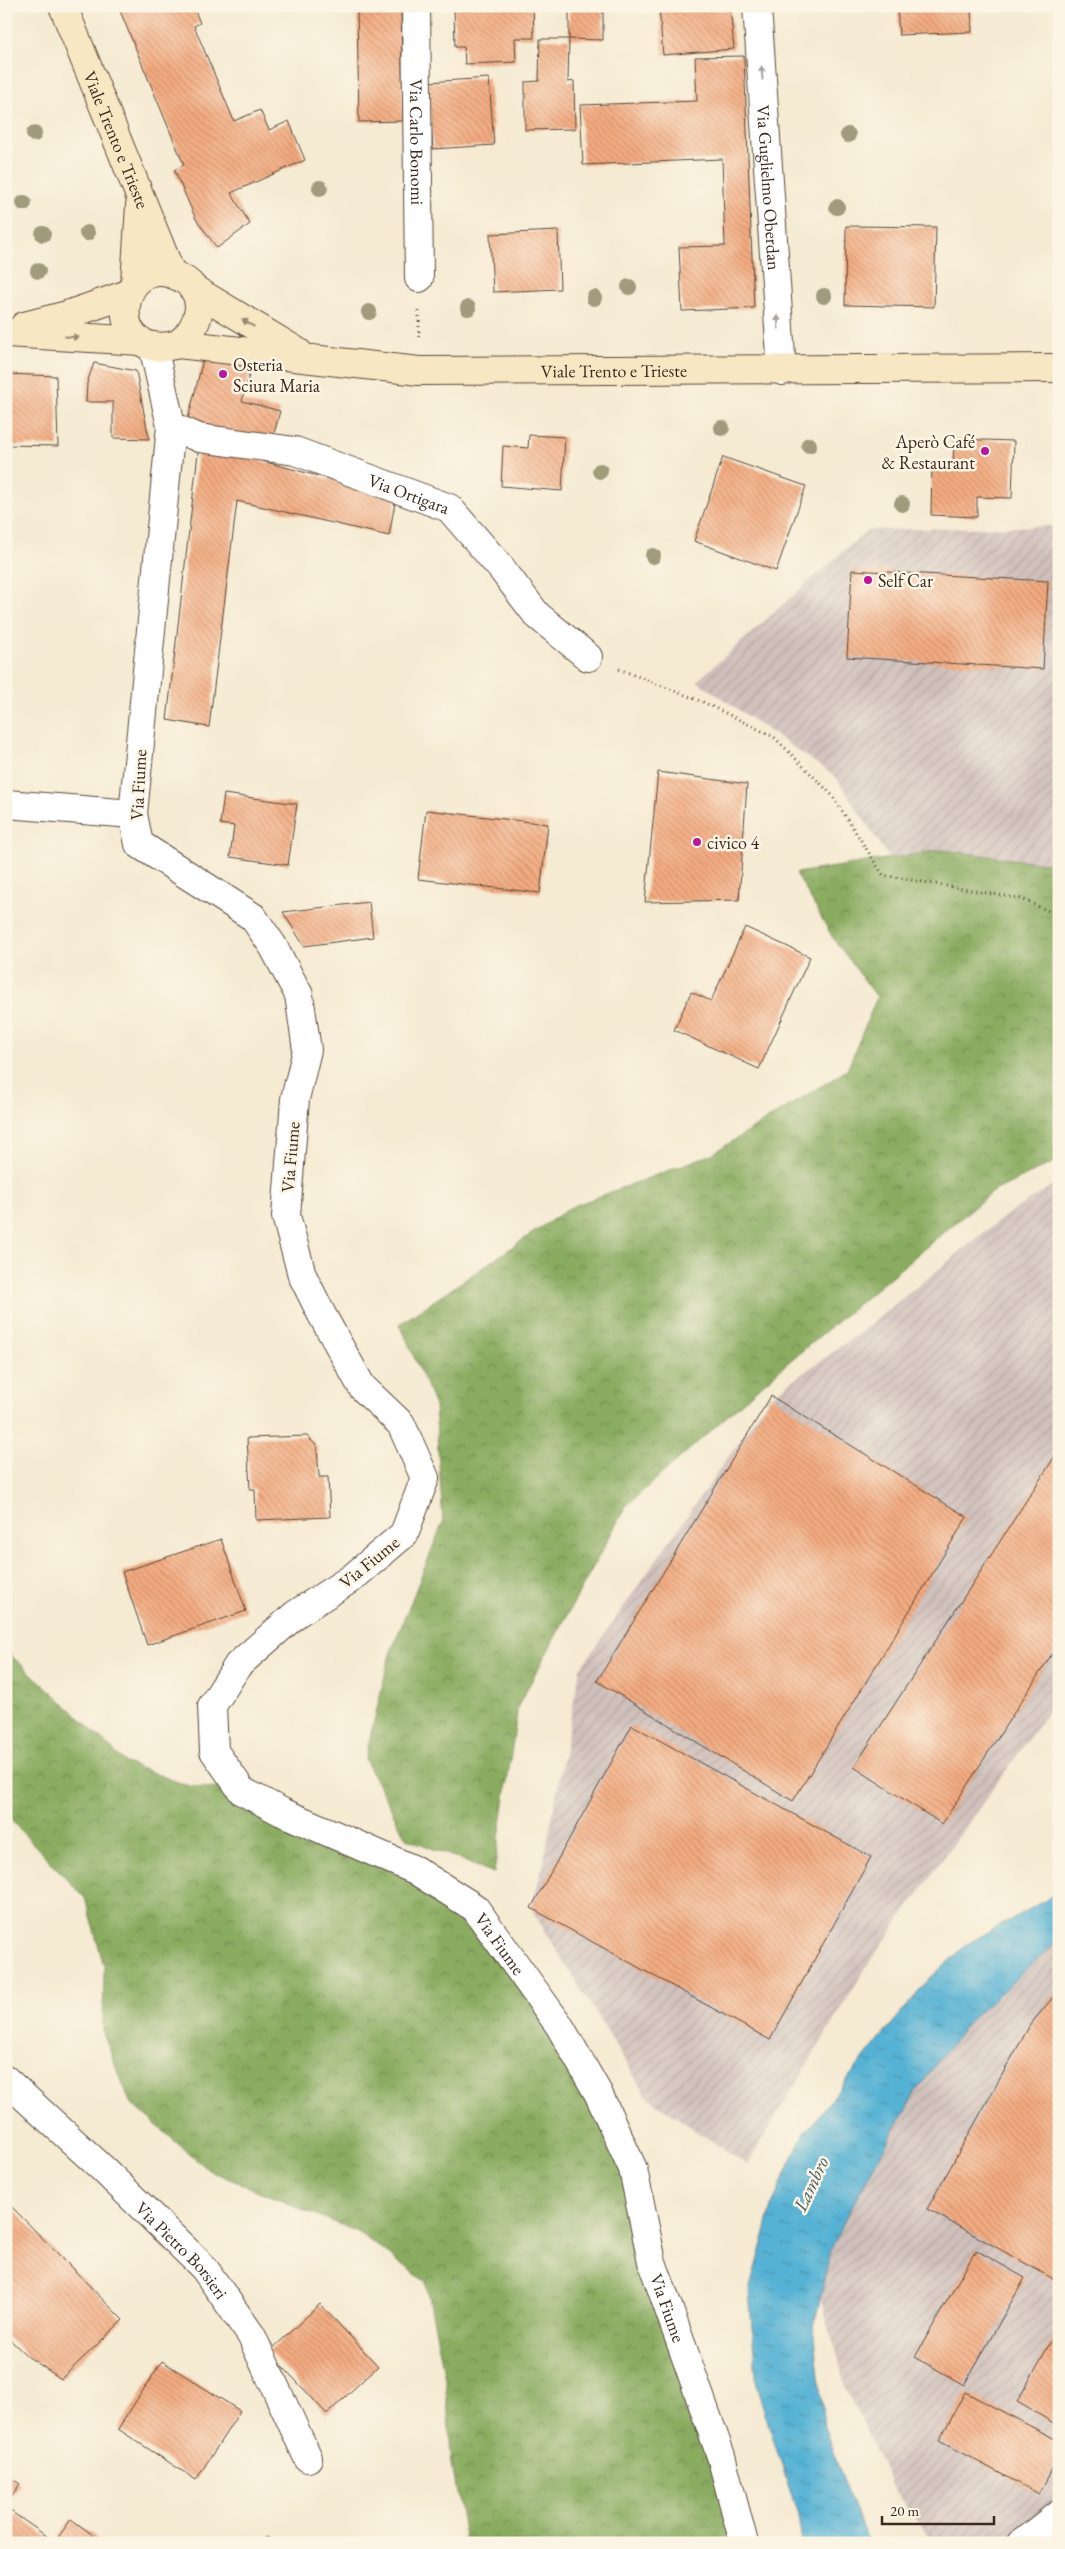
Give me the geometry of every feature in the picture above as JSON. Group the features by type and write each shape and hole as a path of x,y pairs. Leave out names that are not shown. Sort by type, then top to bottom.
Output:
{"main road":[{"name":"Viale Trento e Trieste","path":"63,6 140,194 182,281 306,357 419,371 782,371 1059,368"},
{"path":"6,332 67,315 131,289 145,276 158,272 182,281 198,300 197,319 189,336 157,344 132,332 126,320 124,307 131,289 140,194"},
{"path":"6,332 306,357"}],"street":[{"name":"Via Carlo Bonomi","path":"416,6 419,278"},
{"name":"Via Guglielmo Oberdan","path":"757,6 782,371"},
{"name":"Via Fiume","path":"157,344 171,426 133,814 139,844 253,917 273,946 299,996 307,1050 296,1099 286,1216 302,1275 322,1315 362,1387 401,1424 425,1478 404,1534 352,1578 296,1614 238,1664 212,1706 214,1751 242,1791 282,1812 415,1870 475,1908 558,2025 598,2093 633,2169 652,2262 721,2456 744,2543"},
{"name":"Via Ortigara","path":"171,426 199,438 295,451 449,508 537,615 588,657"},
{"path":"6,804 133,814"},
{"name":"Via Pietro Borsieri","path":"6,2080 103,2169 204,2268 251,2335 308,2458"},
{"path":"1022,2543 1059,2514"}],"path":[{"path":"419,278 419,371"},
{"path":"588,657 703,702 774,736 832,795 884,875 1022,899 1059,916"}],"shaded area":[{"path":"1059,526 1059,865 942,850 889,858 836,777 697,681 867,530"},
{"path":"1059,1181 1059,1696 868,1964 747,2165 647,2097 531,1908 543,1865 580,1669 771,1396 857,1335 1002,1218"},
{"path":"1059,1940 1059,2514 1022,2543 934,2543 891,2485 846,2388 820,2296 831,2249 850,2209 919,2086 969,2021"}],"green space":[{"path":"942,850 1059,865 1059,1160 992,1192 773,1375 626,1506 518,1706 494,1873 406,1838 365,1759 390,1654 443,1522 435,1406 400,1324 571,1207 712,1154 847,1070 877,997 833,938 796,873"},
{"path":"6,1651 64,1703 126,1763 189,1786 242,1791 475,1908 598,2093 744,2543 466,2543 452,2465 445,2378 426,2282 358,2232 208,2170 130,2102 103,2033 104,1966 85,1898 6,1815"}],"water":[{"name":"Lambro","path":"1059,1889 1059,1940 969,2021 919,2086 850,2209 831,2249 814,2326 824,2427 867,2543 802,2543 798,2516 757,2388 749,2291 773,2203 803,2135 931,1977 969,1943 1046,1900"}],"building":[{"path":"118,6 193,6 200,23 194,26 234,121 260,110 269,130 289,121 305,160 231,193 250,224 217,248 196,219 174,170 184,165"},
{"path":"357,6 401,6 403,121 359,122"},
{"path":"454,6 533,6 534,38 515,38 516,62 465,64 464,47 455,47"},
{"path":"569,6 603,6 603,40 569,39"},
{"path":"659,6 730,6 734,49 663,55"},
{"path":"897,6 971,6 972,32 899,35"},
{"path":"540,39 569,39 568,82 574,81 575,129 525,130 525,82 539,81"},
{"path":"744,56 754,308 682,311 679,247 725,246 722,159 583,165 580,105 697,101 695,57"},
{"path":"489,78 494,145 433,149 428,82"},
{"path":"846,226 936,227 934,307 845,305"},
{"path":"558,231 560,289 493,292 490,234"},
{"path":"204,356 251,368 242,401 280,411 271,445 187,423"},
{"path":"94,363 136,371 149,439 113,438 113,402 86,402 87,383"},
{"path":"6,374 56,376 58,446 6,445"},
{"path":"529,435 565,437 562,491 501,486 503,446 528,448"},
{"path":"954,439 1014,441 1012,498 977,497 977,517 931,515 932,464 953,464"},
{"path":"199,444 396,497 389,536 237,501 209,727 167,720"},
{"path":"723,457 806,486 776,571 694,541"},
{"path":"852,570 1048,581 1043,669 847,657"},
{"name":"civico 4","path":"658,772 747,784 739,900 645,902"},
{"path":"224,794 297,804 288,865 230,857 234,826 220,824"},
{"path":"426,810 548,824 540,893 418,879"},
{"path":"369,902 373,937 304,946 283,912"},
{"path":"745,927 810,957 759,1069 674,1030 691,992 711,1001"},
{"path":"771,1396 967,1517 793,1801 597,1681"},
{"path":"307,1436 317,1446 319,1477 328,1477 330,1517 256,1520 255,1489 250,1489 247,1438"},
{"path":"1059,1450 1059,1643 942,1824 854,1767"},
{"path":"221,1539 246,1611 147,1645 122,1572"},
{"path":"632,1725 871,1857 770,2040 531,1908"},
{"path":"1059,1990 1059,2282 927,2209 1030,2025"},
{"path":"6,2201 123,2320 61,2379 27,2356 6,2336"},
{"path":"976,2250 1025,2278 964,2385 915,2357"},
{"path":"320,2304 378,2366 327,2414 269,2352"},
{"path":"1059,2327 1059,2426 1017,2402"},
{"path":"162,2361 240,2411 196,2480 118,2429"},
{"path":"965,2392 1059,2441 1059,2456 1039,2494 939,2441"},
{"path":"6,2475 20,2484 6,2504"},
{"path":"6,2508 55,2542 71,2519 97,2538 93,2543 6,2543"},
{"path":"266,2537 279,2543 261,2543"}],"place":[{"name":"Osteria Sciura Maria","path":"223,374"},
{"name":"Aperò Café & Restaurant","path":"985,451"},
{"name":"Self Car","path":"868,580"},
{"name":"civico 4","path":"697,842"}]}
